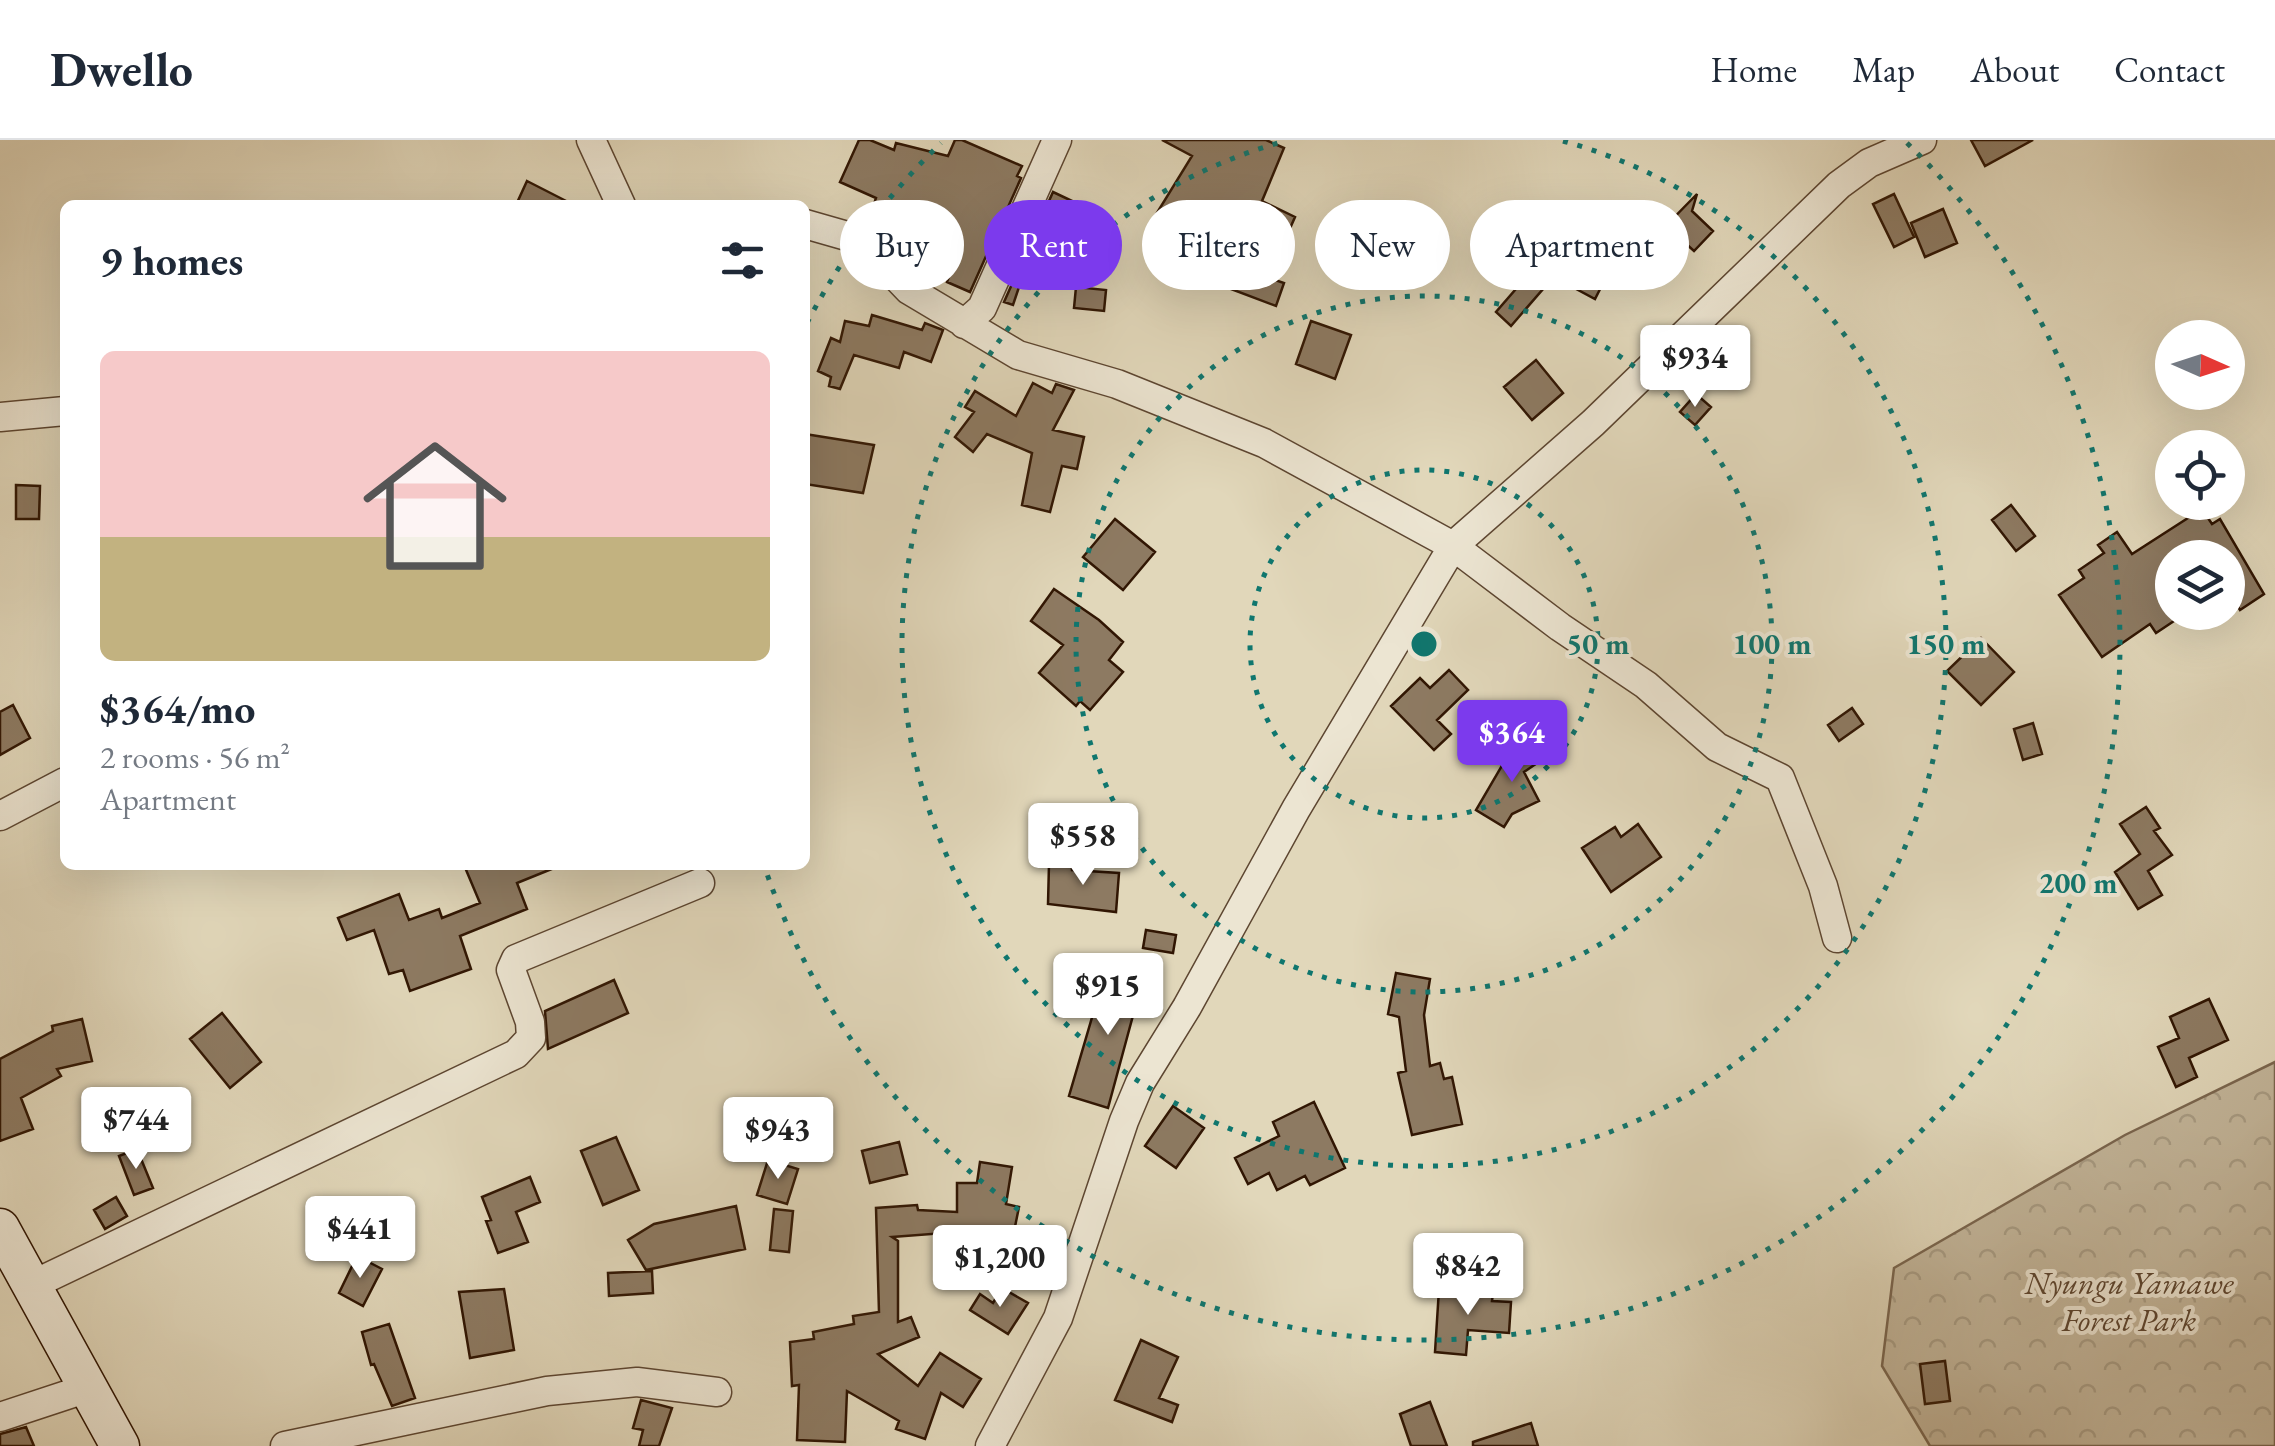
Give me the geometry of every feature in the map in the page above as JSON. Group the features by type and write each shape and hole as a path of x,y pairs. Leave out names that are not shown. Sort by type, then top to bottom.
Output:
{"main road":[{"path":"0,1228 120,1446"}],"street":[{"path":"591,140 620,200"},
{"path":"964,324 982,308 1057,140"},
{"path":"990,1446 1058,1318 1111,1156 1140,1083 1453,546 1593,423 1839,186 1869,163 1922,140"},
{"path":"810,225 861,240 909,290 1018,354 1117,384 1264,443 1453,546 1560,627 1646,684 1717,746 1780,778 1823,886 1837,938"},
{"path":"0,417 60,411"},
{"path":"0,816 60,785"},
{"path":"32,1285 516,1054 532,1038 511,970 516,959 700,882"},
{"path":"286,1446 547,1391 637,1382 717,1392"},
{"path":"0,1417 88,1388"}],"green space":[{"name":"Nyungu Yamawe Forest Park","path":"2275,1062 2275,1446 1930,1446 1882,1366 1894,1268 2125,1135"}],"building":[{"path":"859,140 870,140 894,150 896,143 948,156 955,140 962,140 1022,166 1011,200 984,200 984,261 970,292 964,289 964,200 875,200 840,182"},
{"path":"1162,140 1266,140 1284,148 1262,200 1165,200 1192,156"},
{"path":"1971,140 2033,140 1985,166"},
{"path":"527,181 564,200 518,200"},
{"path":"1053,192 1070,200 1049,200"},
{"path":"1697,194 1692,211 1713,231 1694,251 1689,246 1689,202"},
{"path":"1894,194 1914,237 1894,247 1873,204"},
{"path":"1943,209 1957,243 1925,257 1911,223"},
{"path":"1009,290 1018,290 1013,305 1004,302"},
{"path":"1076,290 1106,290 1104,311 1074,308"},
{"path":"1234,290 1282,290 1276,306"},
{"path":"1515,290 1542,290 1511,326 1496,312"},
{"path":"1578,290 1600,290 1595,299"},
{"path":"872,315 922,330 925,323 943,330 931,362 904,352 899,368 854,355 840,389 829,386 831,377 818,371 831,338 840,342 845,321 869,326"},
{"path":"1311,321 1351,335 1335,379 1296,364"},
{"path":"1536,360 1563,393 1532,420 1504,387"},
{"path":"1033,383 1052,393 1056,384 1074,390 1053,430 1084,437 1077,469 1062,466 1050,512 1022,505 1032,453 987,434 973,452 955,437 974,412 965,407 975,391 1016,416"},
{"path":"1696,394 1711,407 1695,425 1680,412"},
{"path":"810,435 874,445 863,493 810,485"},
{"path":"16,485 40,486 39,519 16,519"},
{"path":"2011,505 2035,536 2016,551 1992,520"},
{"path":"1115,519 1155,552 1123,590 1083,557"},
{"path":"2185,520 2209,520 2212,524 2221,520 2232,540 2155,540 2155,630 2160,630 2156,633 2150,624 2102,657 2059,595 2084,578 2079,570 2104,553 2098,545 2117,532 2132,554"},
{"path":"2245,562 2264,594 2245,607"},
{"path":"1054,589 1123,642 1109,660 1123,672 1090,710 1080,701 1076,706 1039,673 1063,645 1031,621"},
{"path":"1981,638 2014,672 1981,705 1947,671"},
{"path":"1449,670 1468,690 1437,720 1451,734 1434,750 1391,706 1420,678 1430,688"},
{"path":"13,705 30,738 0,755 0,712"},
{"path":"1852,708 1863,724 1839,741 1828,725"},
{"path":"2033,723 2042,754 2023,760 2014,729"},
{"path":"1533,738 1546,757 1524,772 1539,801 1512,814 1504,827 1476,810 1507,757"},
{"path":"2146,807 2160,828 2154,831 2172,855 2148,871 2162,895 2138,909 2115,872 2140,854 2120,824"},
{"path":"1638,824 1661,857 1611,892 1582,848 1615,827 1621,837"},
{"path":"1049,864 1072,864 1072,870 1119,873 1116,912 1048,904"},
{"path":"466,870 549,870 517,883 527,909 460,936 471,969 410,991 403,970 389,974 374,930 347,940 338,918 399,894 409,920 439,909 442,918 480,903"},
{"path":"1146,930 1176,935 1173,953 1143,948"},
{"path":"1127,955 1148,960 1108,1108 1069,1096 1098,997 1116,1002"},
{"path":"1396,973 1430,979 1424,1015 1430,1066 1440,1063 1444,1079 1452,1077 1462,1124 1412,1135 1398,1073 1406,1071 1399,1017 1388,1014"},
{"path":"614,980 628,1013 548,1049 545,1011"},
{"path":"2209,999 2228,1040 2189,1058 2197,1077 2176,1087 2158,1047 2179,1038 2170,1017"},
{"path":"222,1013 261,1062 230,1088 190,1039"},
{"path":"82,1019 92,1061 57,1069 61,1076 21,1098 33,1129 0,1141 0,1059 53,1031 52,1026"},
{"path":"1314,1102 1345,1168 1310,1185 1305,1176 1277,1190 1269,1173 1248,1184 1235,1158 1279,1136 1273,1122"},
{"path":"1173,1106 1204,1128 1176,1168 1145,1146"},
{"path":"616,1137 639,1190 603,1205 581,1151"},
{"path":"899,1142 907,1174 870,1183 862,1151"},
{"path":"137,1149 153,1188 134,1195 119,1156"},
{"path":"768,1160 798,1169 787,1204 757,1195"},
{"path":"980,1162 1012,1167 1006,1204 1019,1207 1008,1261 987,1257 988,1249 944,1248 944,1233 892,1237 898,1241 898,1322 911,1317 919,1337 878,1354 918,1386 940,1353 981,1379 963,1407 941,1393 925,1439 896,1429 899,1421 847,1391 845,1442 797,1440 799,1385 792,1386 790,1342 814,1339 813,1332 854,1324 853,1316 879,1312 876,1208 917,1205 918,1210 957,1212 957,1183 977,1183"},
{"path":"530,1177 540,1202 516,1212 528,1242 498,1253 482,1197"},
{"path":"116,1197 127,1216 105,1229 94,1210"},
{"path":"736,1206 745,1249 646,1270 628,1240 654,1224"},
{"path":"774,1209 793,1211 789,1252 770,1250"},
{"path":"357,1256 382,1269 363,1306 339,1293"},
{"path":"652,1271 653,1293 609,1296 608,1273"},
{"path":"1002,1288 1028,1303 1008,1334 970,1310 980,1294 993,1303"},
{"path":"504,1289 514,1350 470,1358 459,1292"},
{"path":"1439,1289 1493,1293 1492,1301 1511,1302 1509,1333 1468,1330 1466,1355 1435,1352"},
{"path":"389,1324 415,1398 392,1406 374,1364 371,1365 362,1332"},
{"path":"1141,1340 1178,1357 1159,1398 1178,1405 1172,1422 1115,1400"},
{"path":"1945,1361 1950,1401 1925,1404 1920,1364"},
{"path":"641,1400 672,1408 659,1446 639,1446 643,1430 633,1428"},
{"path":"1430,1402 1447,1446 1411,1446 1400,1414"},
{"path":"1531,1423 1538,1446 1473,1446 1473,1442"},
{"path":"26,1427 34,1446 0,1446 0,1434"}]}
